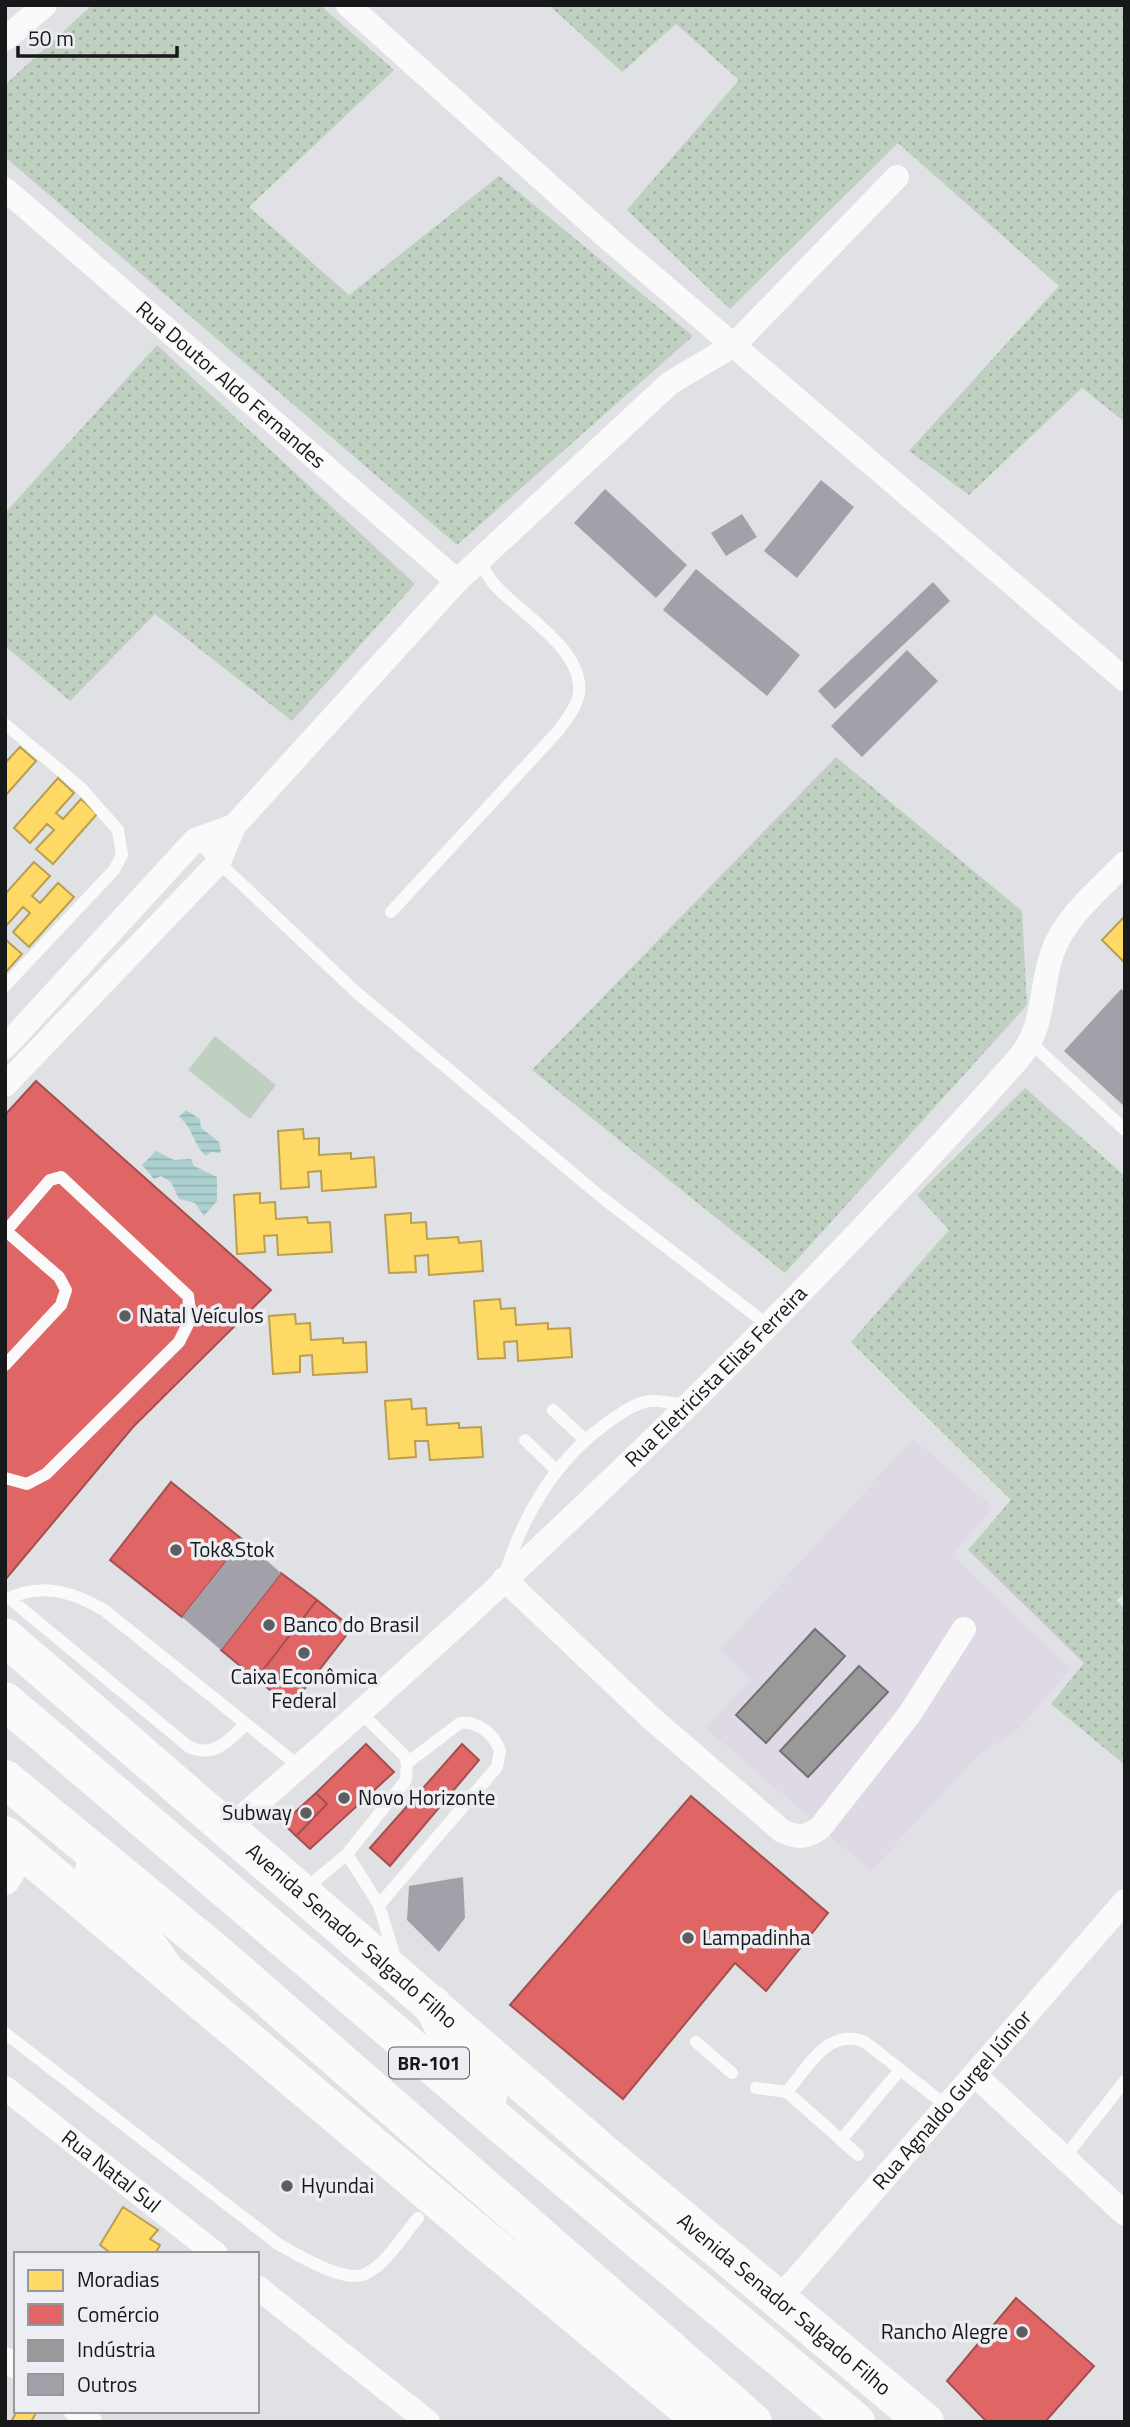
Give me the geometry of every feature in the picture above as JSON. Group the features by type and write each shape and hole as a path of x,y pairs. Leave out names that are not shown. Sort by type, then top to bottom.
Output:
{"main road":[{"name":"Avenida Senador Salgado Filho","path":"5,1637 227,1830 399,1973 603,2153 925,2422"},
{"name":"Avenida Senador Salgado Filho","path":"5,1701 514,2136 856,2422"},
{"name":"BR-101","path":"5,1779 215,1952 753,2422"},
{"path":"62,1826 161,1964"},
{"path":"8,1858 161,1964 685,2416"},
{"path":"432,2004 450,2039 514,2136"}],"street":[{"path":"5,39 45,5"},
{"path":"348,5 610,240 1125,680"},
{"path":"5,1085 219,862 234,826 457,581 670,383 734,345 897,177"},
{"name":"Rua Doutor Aldo Fernandes","path":"5,189 457,581"},
{"path":"5,1047 195,841 234,826"},
{"name":"Rua Eletricista Elias Ferreira","path":"227,1830 361,1713 688,1406 912,1178 1030,1042 1044,1002 1049,963 1060,936 1125,863"},
{"path":"504,1579 650,1717 782,1831 796,1837 810,1835 820,1828 909,1715 964,1629"},
{"name":"Rua Agnaldo Gurgel Júnior","path":"779,2299 976,2076 1125,1901"},
{"path":"976,2076 1125,2214"},
{"name":"Rua Natal Sul","path":"5,2088 213,2252"},
{"path":"259,2289 428,2422"}],"lane":[{"path":"391,912 558,731 572,711 579,692 576,670 562,648 494,583 478,561"},
{"path":"5,724 87,796 118,830 122,855 114,870 5,986"},
{"path":"195,841 366,1000 600,1196 769,1326"},
{"path":"1030,1042 1125,1130"},
{"path":"5,1365 61,1305 66,1290 59,1277 6,1232 50,1180 61,1177 188,1296 191,1318 178,1342 46,1474 27,1484 5,1478"},
{"path":"504,1579 534,1505 557,1471 584,1439 626,1410 651,1401 688,1406"},
{"path":"553,1410 584,1439"},
{"path":"525,1440 557,1471"},
{"path":"246,1724 225,1745 214,1751 201,1752 189,1746 7,1599 27,1591 53,1590 79,1595 104,1610 300,1767"},
{"path":"302,1891 347,1854 406,1780 407,1763 404,1755 361,1713"},
{"path":"379,1905 496,1767 500,1751 481,1726 467,1722 460,1723 407,1763"},
{"path":"347,1854 379,1905 399,1973"},
{"path":"5,2033 278,2244 305,2260 351,2276 368,2273 418,2218"},
{"path":"756,2088 779,2094 787,2092 829,2042 842,2037 865,2042 948,2107"},
{"path":"696,2042 732,2073"},
{"path":"841,2140 900,2070"},
{"path":"1064,2158 1125,2081"},
{"path":"787,2092 858,2155"}],"shaded area":[{"path":"913,1439 993,1507 952,1555 1070,1669 1020,1728 978,1755 871,1871 706,1728 751,1679 720,1650"}],"green space":[{"path":"92,5 320,5 394,70 249,207 349,295 499,176 693,336 457,545 5,157 5,85"},
{"path":"549,5 1125,5 1125,422 1082,388 969,495 909,451 1059,286 898,143 730,309 627,210 739,80 676,24 622,72"},
{"path":"157,345 415,584 292,721 155,614 70,701 5,646 5,513"},
{"path":"836,757 1022,911 1027,1005 785,1273 532,1070"},
{"path":"215,1036 276,1085 250,1119 188,1070"},
{"path":"1025,1088 1125,1176 1125,1593 1117,1600 1125,1609 1125,1765 1051,1704 1084,1663 968,1550 1011,1500 851,1342 949,1230 917,1195"}],"water":[{"path":"186,1110 200,1119 201,1128 219,1142 221,1153 211,1152 206,1156 202,1152 188,1126 179,1117"},
{"path":"156,1151 174,1160 191,1159 194,1166 217,1177 217,1201 204,1216 195,1203 179,1199 171,1182 161,1176 154,1179 142,1165"}],"building: Moradias":[{"path":"20,747 36,761 5,796 5,763"},
{"path":"58,778 74,793 56,813 63,819 81,799 97,814 53,864 36,849 54,830 47,824 30,843 14,828"},
{"path":"34,862 50,876 32,896 40,903 58,883 74,897 29,947 13,932 30,913 23,907 6,926 5,894"},
{"path":"1125,916 1125,963 1102,940"},
{"path":"5,940 22,954 5,973"},
{"path":"303,1129 304,1139 319,1138 319,1155 351,1153 351,1159 374,1157 376,1187 322,1191 321,1171 308,1172 309,1187 281,1189 278,1131"},
{"path":"260,1193 260,1203 275,1202 276,1219 307,1217 308,1223 330,1222 332,1252 278,1255 277,1235 264,1236 265,1252 237,1254 234,1195"},
{"path":"411,1213 411,1223 426,1222 427,1239 458,1237 459,1243 481,1241 483,1271 429,1275 428,1255 415,1256 416,1272 389,1273 385,1215"},
{"path":"500,1299 501,1309 515,1308 516,1325 548,1323 548,1329 570,1328 572,1357 518,1361 517,1341 504,1342 505,1358 478,1359 474,1301"},
{"path":"295,1314 296,1324 310,1323 311,1340 343,1338 343,1343 366,1342 367,1372 313,1375 312,1355 300,1356 300,1372 273,1374 269,1316"},
{"path":"411,1399 412,1409 426,1408 427,1425 459,1423 459,1428 481,1427 483,1457 430,1460 428,1441 415,1441 416,1457 389,1459 385,1401"},
{"path":"123,2207 158,2230 150,2239 160,2245 156,2252 109,2252 100,2245"},
{"path":"16,2413 36,2413 31,2422 11,2422"}],"building: Comércio":[{"name":"Natal Veículos","path":"36,1081 271,1290 133,1427 5,1580 5,1115"},
{"name":"Tok&Stok","path":"171,1482 243,1540 182,1617 110,1560"},
{"name":"Banco do Brasil","path":"281,1573 317,1600 256,1679 221,1650"},
{"name":"Caixa Econômica Federal","path":"317,1600 352,1628 291,1706 256,1679"},
{"name":"Novo Horizonte","path":"366,1744 394,1772 310,1849 296,1836 327,1804 316,1793"},
{"path":"462,1744 479,1760 390,1866 370,1848"},
{"name":"Subway","path":"316,1793 327,1804 296,1836 283,1823"},
{"name":"Lampadinha","path":"691,1796 828,1913 766,1991 735,1963 623,2099 510,2005"},
{"name":"Rancho Alegre","path":"1016,2298 1094,2366 1045,2422 987,2422 947,2381"}],"building: Indústria":[{"path":"815,1629 845,1656 766,1743 736,1715"},
{"path":"859,1666 888,1692 808,1777 780,1751"}],"building: Outros":[{"path":"821,480 854,507 797,578 764,551"},
{"path":"605,489 687,565 656,598 574,523"},
{"path":"742,514 757,537 726,556 711,533"},
{"path":"696,569 800,655 767,696 663,610"},
{"path":"933,582 950,601 835,709 818,691"},
{"path":"907,650 938,681 862,757 831,726"},
{"path":"1121,989 1125,992 1125,1107 1064,1051"},
{"path":"243,1540 281,1573 221,1650 182,1617"},
{"path":"463,1877 465,1918 439,1952 407,1920 409,1886"}],"place":[{"name":"Natal Veículos","path":"125,1316"},
{"name":"Tok&Stok","path":"176,1550"},
{"name":"Banco do Brasil","path":"269,1625"},
{"name":"Caixa Econômica Federal","path":"304,1653"},
{"name":"Novo Horizonte","path":"344,1798"},
{"name":"Subway","path":"306,1813"},
{"name":"Lampadinha","path":"688,1938"},
{"name":"Hyundai","path":"287,2186"},
{"name":"Rancho Alegre","path":"1022,2332"}]}
